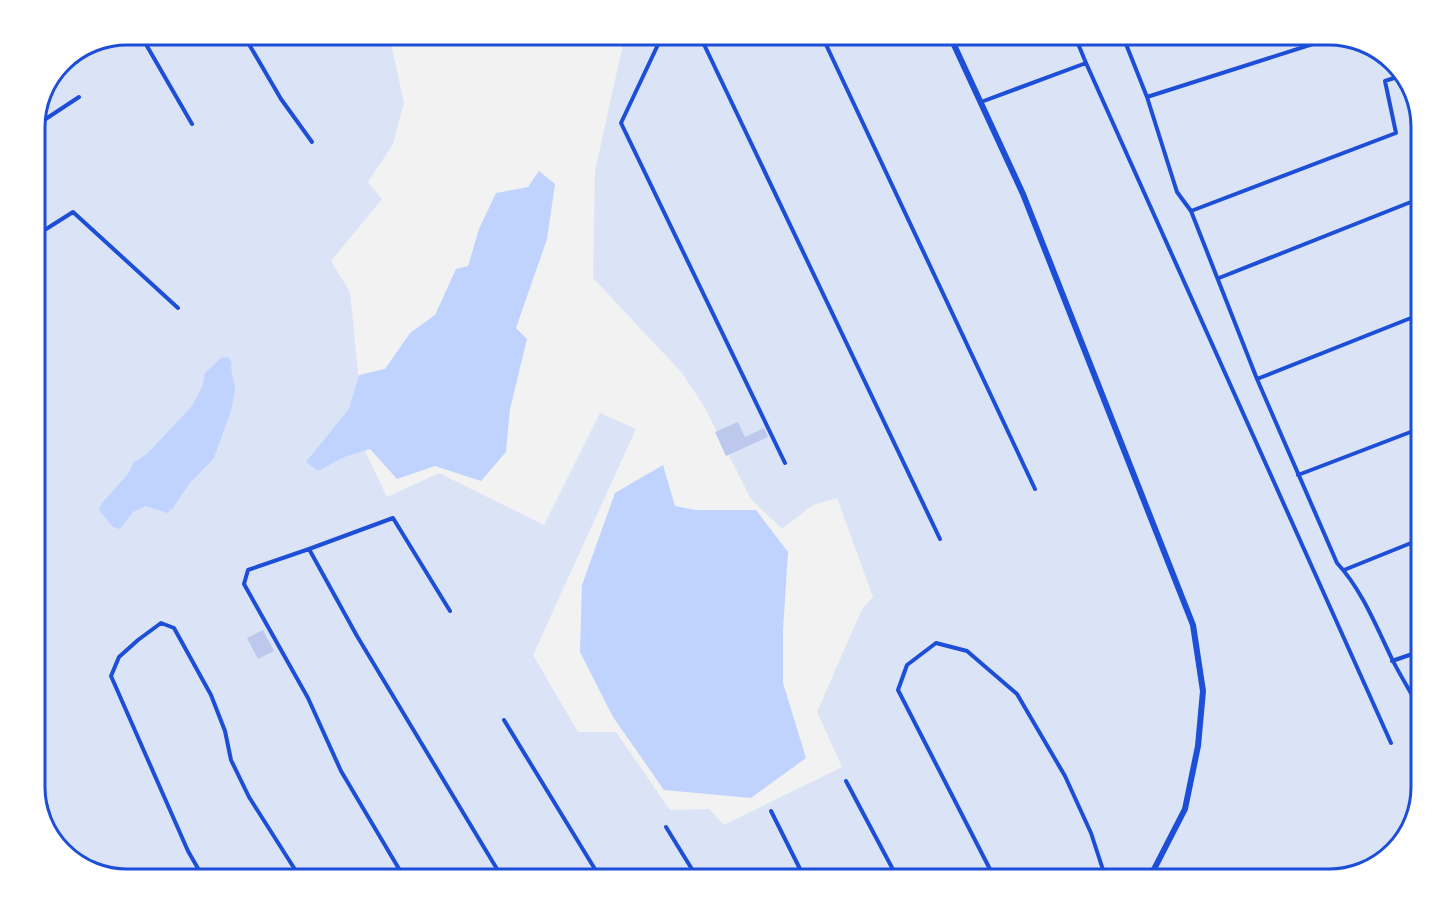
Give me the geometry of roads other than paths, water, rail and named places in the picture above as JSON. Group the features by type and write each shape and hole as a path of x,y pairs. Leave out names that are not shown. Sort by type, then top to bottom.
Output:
{"street":[{"path":"954,45 1023,194 1193,625 1203,691 1198,746 1185,809 1154,869"}],"lane":[{"path":"146,45 192,124"},
{"path":"249,45 281,99 312,142"},
{"path":"658,45 621,123 785,462"},
{"path":"704,45 940,539"},
{"path":"826,45 1035,489"},
{"path":"1079,45 1391,743"},
{"path":"1126,45 1147,97 1177,192 1191,211 1257,379 1298,475 1337,563 1344,570 1371,614 1392,661 1411,694"},
{"path":"1147,97 1310,45"},
{"path":"980,103 1086,63"},
{"path":"1191,211 1396,133 1385,81 1394,78"},
{"path":"46,119 79,98"},
{"path":"1218,278 1411,202"},
{"path":"45,230 73,212 178,308"},
{"path":"1257,379 1411,318"},
{"path":"1298,475 1411,432"},
{"path":"399,869 341,771 308,698 244,584 248,570 393,518 450,611"},
{"path":"1344,570 1411,543"},
{"path":"309,549 357,636 497,869"},
{"path":"198,869 188,851 111,676 119,657 160,623 174,628 185,647 211,695 225,731 231,760 240,779 295,869"},
{"path":"991,869 898,690 907,665 936,643 967,651 1017,694 1065,776 1091,833 1103,869"},
{"path":"1392,661 1411,654"},
{"path":"504,720 595,869"},
{"path":"846,781 893,869"},
{"path":"771,811 800,869"},
{"path":"666,827 692,869"}],"water":[{"path":"539,171 555,184 547,239 516,328 527,339 510,409 506,452 481,481 435,466 397,479 370,449 344,457 318,471 306,462 349,409 359,375 385,369 410,333 435,315 456,269 468,266 479,229 496,193 528,187"},
{"path":"227,357 232,362 235,389 231,411 214,458 189,484 167,513 146,506 133,512 120,529 113,527 99,510 102,503 128,474 134,462 147,454 192,406 202,387 205,373 221,358"},
{"path":"663,465 675,506 696,510 756,510 788,552 783,630 783,683 806,758 751,798 664,790 613,717 580,652 582,585 615,493"}]}
